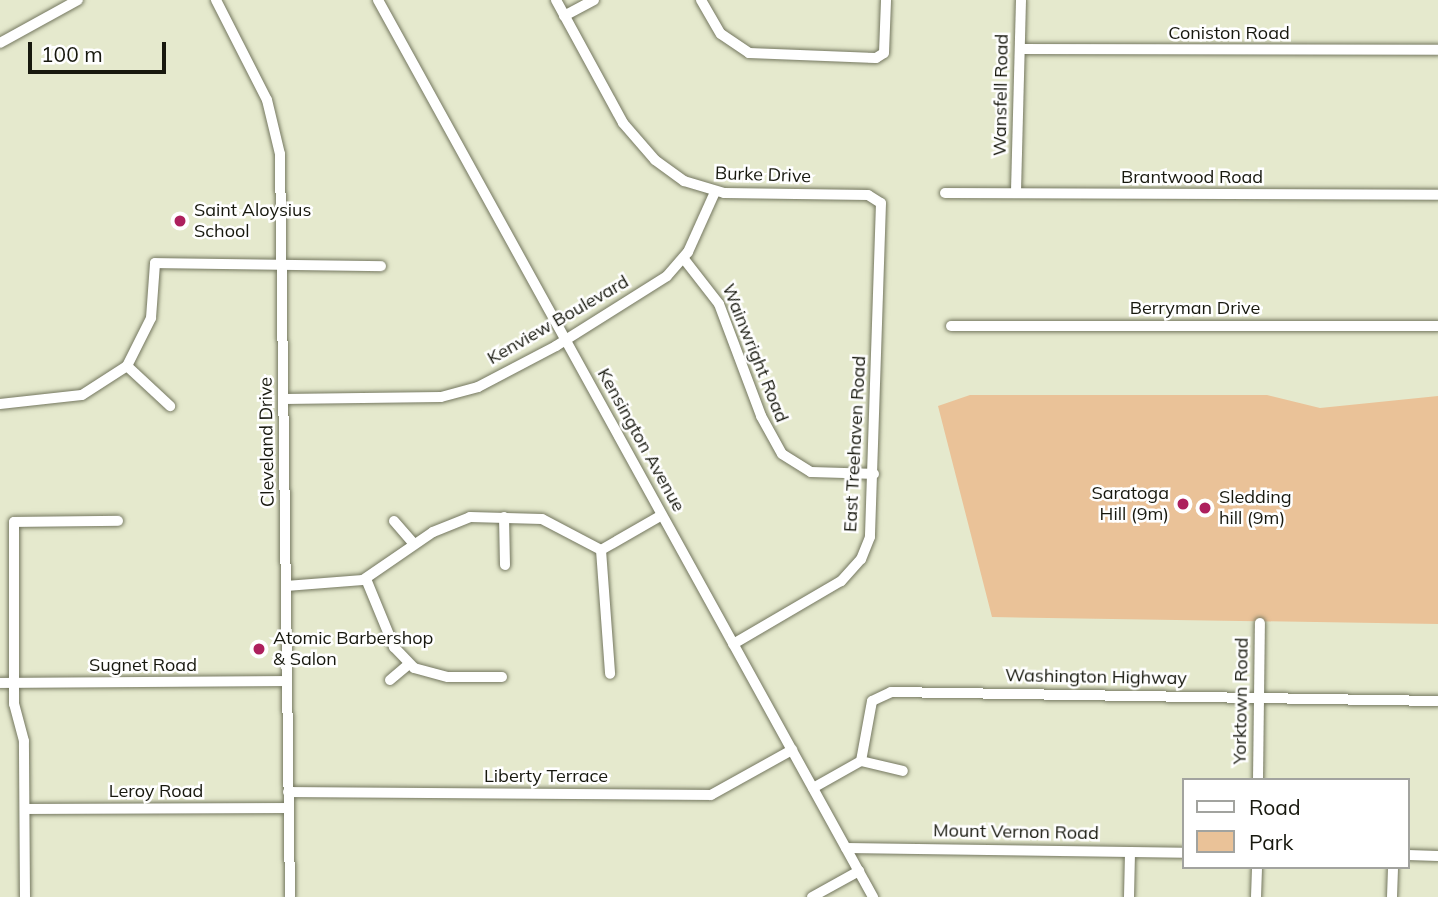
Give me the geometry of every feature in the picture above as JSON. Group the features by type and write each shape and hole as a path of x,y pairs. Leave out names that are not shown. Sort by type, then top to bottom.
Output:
{"street":[{"path":"0,43 77,0"},
{"name":"Cleveland Drive","path":"216,0 256,73 277,133 283,266 290,897"},
{"name":"Kensington Avenue","path":"378,0 873,897"},
{"name":"Burke Drive","path":"556,0 643,148 684,181 715,192 878,198 878,302"},
{"path":"565,16 594,0"},
{"path":"701,0 721,34 749,53 881,56 886,0"},
{"name":"Wansfell Road","path":"1016,191 1021,0"},
{"name":"Coniston Road","path":"1020,49 1438,50"},
{"name":"Brantwood Road","path":"945,193 1016,191 1438,195"},
{"name":"Kenview Boulevard","path":"284,399 449,396 478,387 657,283 684,259 715,192"},
{"name":"Wainwright Road","path":"684,259 719,304 761,416 782,454 811,471 874,474"},
{"path":"0,404 82,395 127,366 151,318 155,263 381,266"},
{"name":"East Treehaven Road","path":"733,644 841,581 856,565 872,525 878,302"},
{"name":"Berryman Drive","path":"951,326 1438,326"},
{"path":"127,366 170,406"},
{"path":"601,550 662,515"},
{"path":"286,586 366,579 414,544 461,519 504,517 553,522 601,550"},
{"path":"504,517 505,565"},
{"path":"394,520 414,544"},
{"path":"25,897 24,741 14,683 14,522 118,521"},
{"path":"601,550 610,674"},
{"path":"366,579 392,642 409,664 435,676 502,677"},
{"name":"Yorktown Road","path":"1258,778 1260,623"},
{"path":"390,680 409,664"},
{"name":"Sugnet Road","path":"0,683 287,681"},
{"name":"Washington Highway","path":"861,761 869,711 885,693 1438,701"},
{"name":"Liberty Terrace","path":"288,792 711,795 792,750"},
{"path":"813,788 861,761 903,771"},
{"name":"Leroy Road","path":"25,809 288,808"},
{"name":"Mount Vernon Road","path":"846,848 1182,853"},
{"path":"1129,897 1130,852"},
{"path":"1410,855 1438,856"},
{"path":"1256,897 1257,869"},
{"path":"1392,897 1393,869"},
{"path":"813,897 859,871"}],"green space":[{"path":"970,395 1267,395 1320,408 1438,396 1438,624 992,617 938,406"}],"place":[{"name":"Saint Aloysius School","path":"180,221"},
{"name":"Saratoga Hill (9m)","path":"1183,504"},
{"name":"Sledding hill (9m)","path":"1205,508"},
{"name":"Atomic Barbershop & Salon","path":"259,649"}]}
